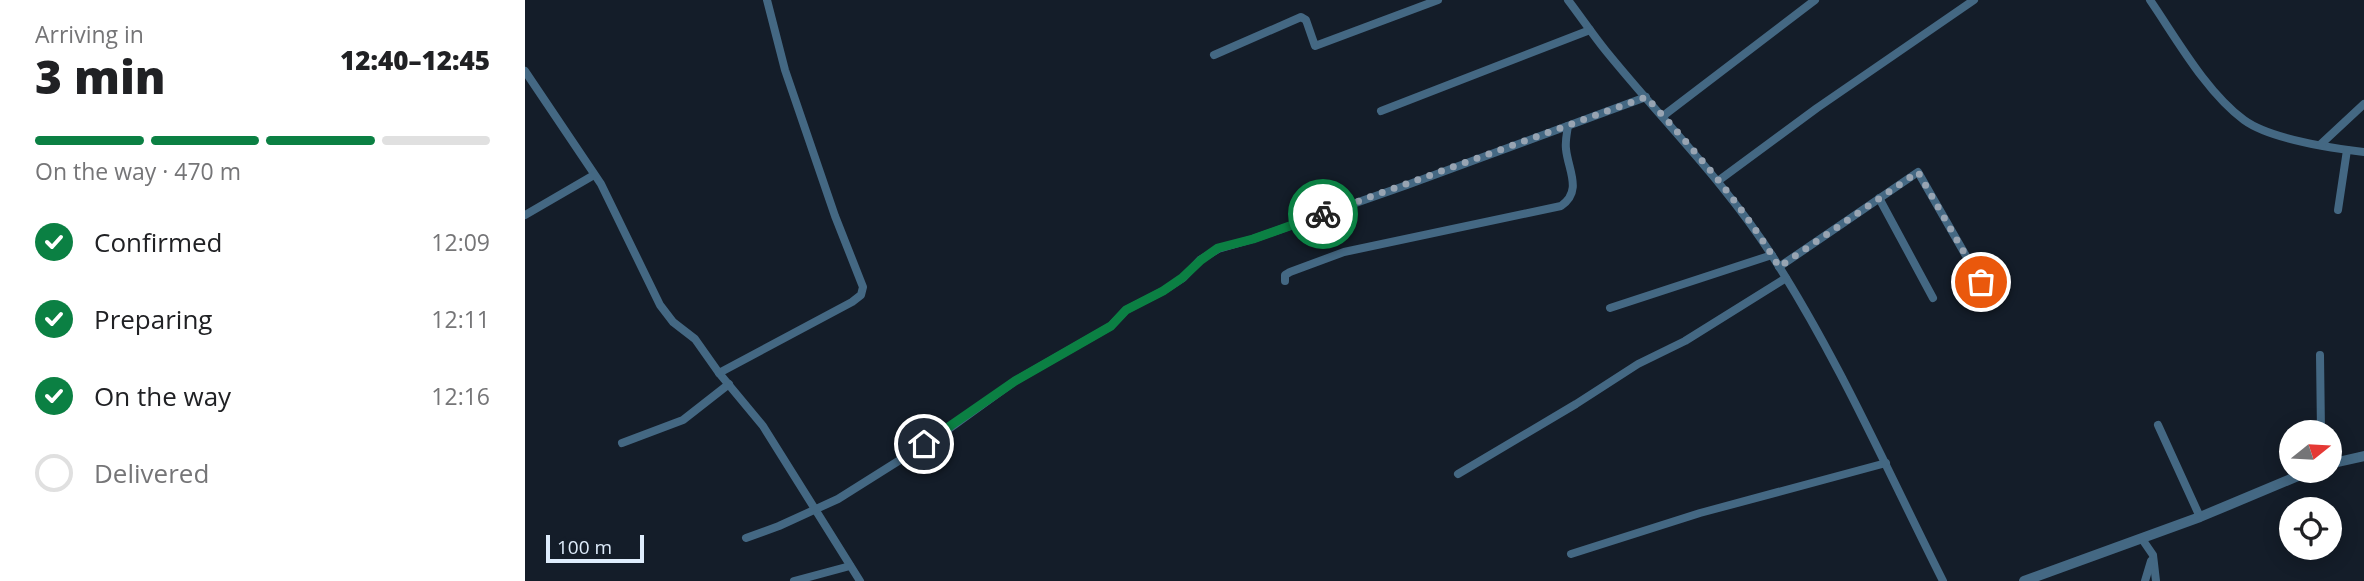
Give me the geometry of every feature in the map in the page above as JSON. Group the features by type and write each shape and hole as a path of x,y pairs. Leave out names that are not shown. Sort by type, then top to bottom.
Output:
{"street":[{"path":"719,373 852,302 861,295 863,287 835,216 790,82 767,0"},
{"path":"1214,55 1301,18 1306,20 1315,46 1438,0"},
{"path":"1568,0 1590,30 1718,181 1772,255 1814,325 1886,463 1943,581"},
{"path":"1663,116 1815,0"},
{"path":"1718,181 1817,108 1974,0"},
{"path":"2150,0 2199,71 2244,120 2267,131 2364,152"},
{"path":"1381,111 1590,30"},
{"path":"525,71 609,199 660,305 673,322 695,339 763,426 860,581"},
{"path":"746,538 787,523 838,499 946,430 1015,381 1111,326 1126,310 1163,291 1218,248 1253,239 1646,97"},
{"path":"2321,144 2364,104"},
{"path":"1285,281 1285,275 1290,272 1344,252 1560,205 1570,200 1573,190 1565,147 1568,126"},
{"path":"2338,210 2347,150"},
{"path":"1779,267 1918,172 1981,282"},
{"path":"525,215 594,175"},
{"path":"1879,198 1933,298"},
{"path":"1610,308 1772,255"},
{"path":"1458,474 1576,404 1638,363 1685,341 1786,278"},
{"path":"2320,355 2321,420"},
{"path":"622,443 683,420 729,384"},
{"path":"2158,425 2200,517"},
{"path":"2342,461 2364,456"},
{"path":"1571,554 1700,513 1886,463"},
{"path":"2024,581 2200,517 2281,483"},
{"path":"2142,539 2153,555 2155,581"},
{"path":"2145,581 2151,565 2150,548"},
{"path":"794,581 840,571 850,566"}],"way so far":[{"path":"1323,214 1646,97 1736,204 1779,267 1918,172 1981,282"}],"route":[{"path":"924,444 1015,381 1111,326 1126,310 1163,291 1218,248 1253,239 1323,214"}]}
